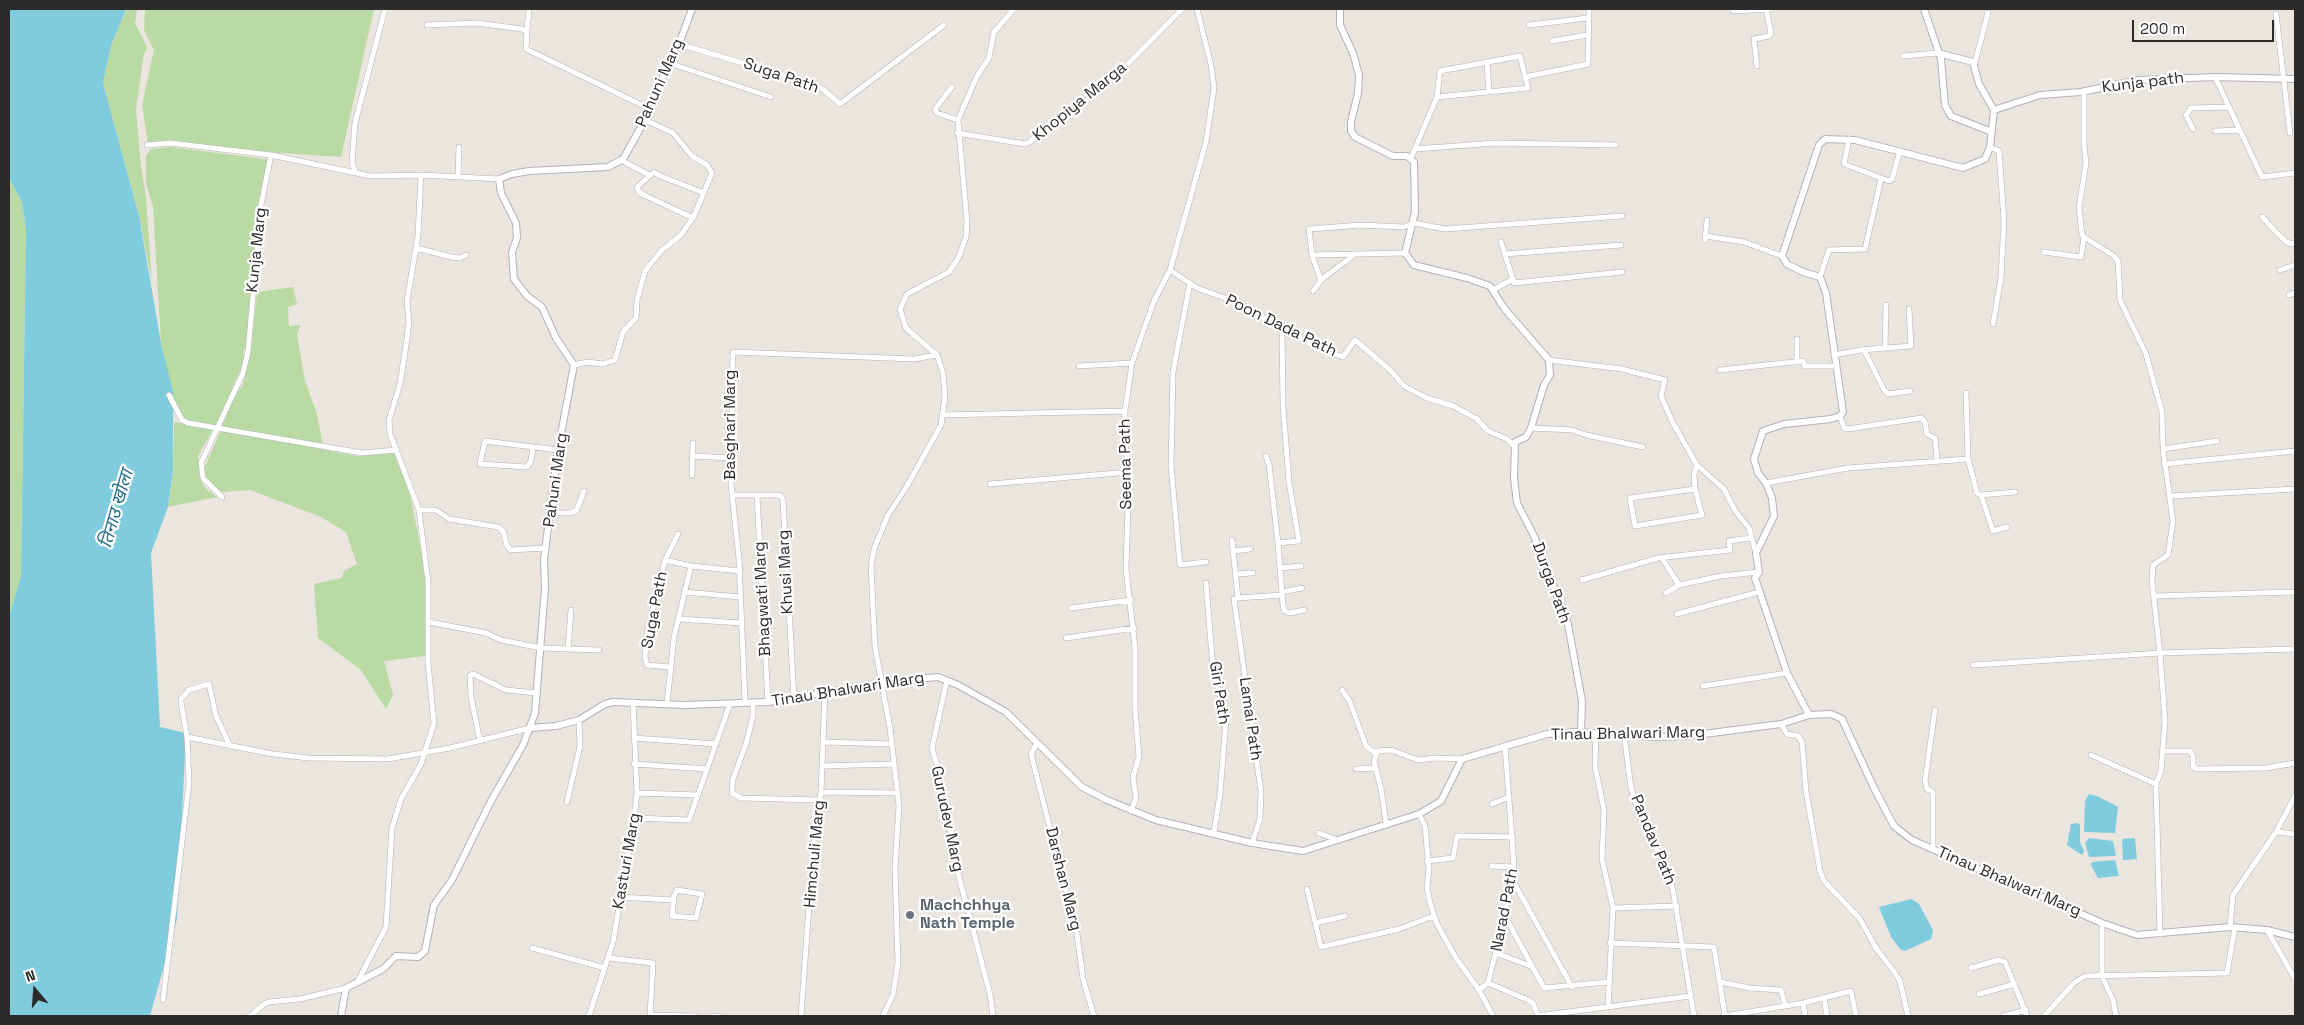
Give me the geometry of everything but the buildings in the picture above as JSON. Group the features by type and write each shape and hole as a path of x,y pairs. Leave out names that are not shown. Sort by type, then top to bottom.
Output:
{"street":[{"path":"356,173 352,163 355,123 385,9"},
{"path":"529,9 526,48 648,108"},
{"name":"Pahuni Marg","path":"621,160 645,120 648,108 679,44 692,9"},
{"path":"883,1016 893,995 898,963 895,912 898,793 881,682 873,611 872,566 874,549 888,515 921,463 944,415 944,379 937,355 906,328 900,309 907,294 954,267 966,237 967,202 957,133 958,120 977,76 990,58 994,32 1014,9"},
{"name":"Khopiya Marga","path":"957,133 1025,144 1030,142 1046,126 1083,103 1109,83 1182,9"},
{"name":"Seema Path","path":"1131,811 1136,798 1133,778 1139,757 1135,709 1134,628 1126,569 1129,472 1124,437 1125,411 1132,363 1154,301 1170,270 1206,142 1213,95 1211,66 1197,9"},
{"path":"1340,9 1340,25 1353,53 1358,75 1358,93 1351,122 1351,131 1355,137 1393,156 1411,158"},
{"path":"1525,77 1588,64 1589,9"},
{"path":"1733,12 1768,9 1770,35 1755,38 1753,41 1758,66"},
{"path":"1924,9 1938,53 1945,105 1951,116 1992,132"},
{"path":"1974,68 1988,13"},
{"path":"2276,14 2290,133"},
{"path":"1529,25 1588,18"},
{"path":"427,25 476,23 527,31"},
{"name":"Suga Path","path":"679,44 813,84 824,90 840,104 944,25"},
{"path":"1552,41 1588,35"},
{"path":"1782,256 1819,145 1825,139 1849,139 1963,168 1985,159 1990,147 1994,110 1979,84 1973,62 1938,53 1903,56"},
{"path":"1411,158 1436,97 1440,71 1520,56 1528,88 1436,97"},
{"path":"1487,62 1489,92"},
{"path":"669,63 772,97"},
{"path":"2216,77 2228,107 2262,177 2295,173"},
{"name":"Kunja path","path":"1994,110 2040,96 2084,91 2139,80 2216,77 2295,78"},
{"path":"952,87 935,109 937,112 958,120"},
{"path":"2044,252 2081,257 2084,238 2079,208 2086,163 2084,91"},
{"path":"2193,129 2186,115 2191,108 2228,107"},
{"path":"499,179 501,193 516,223 517,238 512,252 514,279 527,296 542,307 556,338 574,365 588,362 603,364 615,360 623,332 636,318 637,300 645,271 661,251 680,236 693,218 712,173 710,168 692,156 674,133 645,120"},
{"path":"2215,131 2239,130"},
{"path":"1849,139 1844,164 1881,179 1892,179 1900,151"},
{"path":"1415,149 1495,143 1616,145"},
{"path":"147,145 170,144 270,155 370,176 421,175 499,179 512,174 529,172 608,167 621,160 649,176"},
{"path":"458,176 459,147"},
{"path":"1990,147 1999,151 2004,220 2001,278 1993,324"},
{"name":"Kunja Marg","path":"222,496 203,478 201,462 219,428 235,387 244,373 248,352 255,260 270,155"},
{"path":"1411,158 1414,162 1416,199 1414,224 1406,253 1414,265 1467,278 1490,286 1504,308 1549,360 1550,375 1544,385 1531,428 1526,437 1515,442 1514,446"},
{"path":"693,218 639,192 637,187 654,172 658,176 704,193"},
{"path":"359,979 386,927 392,828 400,800 421,764 434,723 428,663 428,582 419,510 390,434 389,420 404,366 409,321 408,286 416,248 421,175"},
{"path":"1756,553 1774,516 1772,498 1766,484 1758,473 1754,459 1763,431 1784,424 1818,421 1840,416 1843,412 1826,293 1820,277 1829,250 1865,249 1881,179"},
{"path":"1321,281 1312,255 1309,229 1361,225 1404,227 1414,224 1445,229 1622,216"},
{"path":"2262,217 2286,241 2291,244 2295,243"},
{"path":"1706,220 1705,238 1744,242 1782,256 1786,264 1820,277"},
{"path":"2084,238 2116,258 2120,300 2146,354 2164,421 2164,464 2171,496 2173,521 2168,555 2153,565 2152,582 2165,721 2161,771 2156,784 2160,934"},
{"path":"1501,242 1514,284 1622,272"},
{"path":"1505,254 1621,245"},
{"path":"416,248 452,257 460,258 466,255"},
{"path":"1312,255 1406,253"},
{"path":"1313,291 1321,281 1354,255"},
{"path":"2280,270 2295,265"},
{"name":"Poon Dada Path","path":"1170,270 1197,288 1236,302 1314,346 1343,357 1355,340 1390,370 1404,386 1427,398 1453,406 1477,419 1488,431 1506,439 1514,446"},
{"path":"1493,290 1513,279"},
{"path":"1190,283 1173,372 1171,466 1180,565 1206,562"},
{"path":"1885,348 1886,306"},
{"path":"1834,355 1911,346 1909,308"},
{"path":"1278,543 1298,542 1289,482 1283,406 1282,328"},
{"path":"1797,339 1797,362"},
{"path":"1864,350 1884,390 1888,394 1910,392"},
{"name":"Basghari Marg","path":"745,702 742,623 730,458 732,352 914,359 937,355"},
{"path":"1549,360 1622,369 1665,380 1661,396 1673,423 1697,465 1724,489 1736,512 1749,528 1759,572 1755,578 1759,592 1768,611 1787,673 1809,715"},
{"path":"1720,370 1803,361 1805,366 1835,366"},
{"path":"1079,366 1132,363"},
{"name":"Pahuni Marg","path":"346,988 359,979 383,969 396,956 418,957 425,951 432,928 434,906 452,880 530,728 535,713 541,648 546,548 558,450 574,365"},
{"path":"1966,393 1968,458 1976,490 1981,496 1992,531 2007,527"},
{"path":"169,395 182,420 362,453 397,450"},
{"path":"944,415 1125,411"},
{"path":"1840,416 1844,428 1848,429 1921,418 1925,422 1928,434 1935,438 1938,461"},
{"path":"1531,428 1572,430 1586,435 1643,446"},
{"path":"533,447 529,464 526,467 480,464 486,441 558,450"},
{"path":"2163,449 2217,441"},
{"path":"692,475 693,443"},
{"name":"Durga Path","path":"1514,446 1514,478 1517,503 1534,536 1568,624 1582,700 1581,732"},
{"path":"2164,464 2295,451"},
{"path":"693,456 730,458"},
{"path":"1266,456 1270,464 1285,611 1290,614 1304,610"},
{"path":"1766,484 1848,468 1968,458"},
{"path":"1695,488 1630,498 1635,526 1702,515 1695,488 1694,474 1697,465"},
{"path":"990,484 1129,472"},
{"path":"2171,496 2295,489"},
{"path":"551,513 569,514 576,511 584,491"},
{"path":"1981,496 2015,492"},
{"name":"Khusi Marg","path":"732,495 777,495 781,496 783,500 794,698"},
{"name":"Bhagwati Marg","path":"757,495 768,702"},
{"path":"419,510 436,510 449,519 498,527 503,531 506,546 512,550 546,548"},
{"name":"Suga Path","path":"669,667 647,665 645,663 647,633 665,560 678,534"},
{"path":"1582,580 1662,558 1730,550 1729,541 1752,538"},
{"path":"1232,540 1238,598 1282,593 1302,588"},
{"path":"1234,551 1250,549"},
{"path":"1662,558 1679,585"},
{"path":"665,560 691,566 738,571"},
{"path":"667,704 669,667 691,566"},
{"path":"1280,568 1301,566"},
{"path":"1666,593 1679,585 1721,576 1759,572"},
{"path":"1236,574 1253,573"},
{"name":"Giri Path","path":"1206,583 1213,669 1226,720 1220,794 1214,832"},
{"path":"684,592 740,597"},
{"path":"1677,614 1759,592"},
{"path":"2154,596 2295,592"},
{"name":"Lamai Path","path":"1238,598 1234,598 1261,792 1260,819 1252,843"},
{"path":"1071,608 1131,600"},
{"path":"568,648 571,610"},
{"path":"678,619 742,623"},
{"path":"429,622 486,633 496,639 541,648 600,650"},
{"path":"1066,638 1134,628"},
{"path":"1973,665 2160,653 2295,649"},
{"path":"1703,686 1787,673"},
{"path":"480,741 471,697 470,675 474,674 506,690 537,693"},
{"name":"Tinau Bhalwari Marg","path":"187,737 230,746 309,758 388,759 480,741 530,728 556,726 579,720 605,704 618,701 667,704 768,702 881,682 918,677 938,677 1006,712 1082,788 1131,811 1156,820 1214,832 1252,843 1303,851 1335,839 1419,814 1441,801 1462,759 1547,734 1581,732 1654,737 1688,736 1781,724 1809,715 1831,714 1842,719 1894,826 1912,840 2102,922 2137,935 2233,927 2266,930 2295,937"},
{"name":"Gurudev Marg","path":"947,680 932,748 941,780 959,877 994,1016"},
{"path":"164,1000 189,783 187,737 181,699 189,690 209,684 216,716 230,746"},
{"path":"1342,690 1350,702 1366,746 1375,753 1386,823"},
{"name":"Himchuli Marg","path":"801,1016 821,792 825,692"},
{"name":"Kasturi Marg","path":"589,1016 609,958 634,818 637,793 634,764 633,702"},
{"path":"753,703 753,716 746,744 733,779 732,793 741,798 819,800"},
{"path":"634,818 688,820 708,770 730,704"},
{"path":"1933,849 1933,792 1927,789 1925,781 1935,710"},
{"path":"567,802 580,746 579,720"},
{"path":"1781,724 1787,734 1798,736 1802,742 1806,791 1820,871 1824,881 1860,919 1876,948 1900,981 1908,1016"},
{"path":"1596,733 1595,766 1604,810 1602,859 1613,908 1608,1007"},
{"name":"Pandav Path","path":"1624,734 1631,788 1641,820 1667,870 1677,906 1694,1016"},
{"path":"634,738 716,744"},
{"path":"824,742 892,744"},
{"name":"Darshan Marg","path":"1037,743 1031,754 1077,934 1083,979 1094,1016"},
{"name":"Narad Path","path":"1488,983 1506,916 1513,881 1513,837 1505,746"},
{"path":"1375,753 1380,749 1386,749 1418,760 1437,758 1462,759"},
{"path":"2163,751 2190,751 2193,756 2193,766 2196,768 2266,768 2295,763"},
{"path":"2091,755 2156,784"},
{"path":"634,764 708,770"},
{"path":"822,766 894,764"},
{"path":"1356,770 1376,768"},
{"path":"821,792 898,793"},
{"path":"637,793 698,796"},
{"path":"2044,1016 2081,978 2227,973 2233,927 2234,895 2276,832 2295,796"},
{"path":"1492,804 1508,797"},
{"path":"1419,814 1424,826 1427,888 1434,916 1456,958 1479,990 1493,1016"},
{"path":"2276,832 2295,834"},
{"path":"1319,833 1335,839"},
{"path":"1427,861 1453,858 1457,836 1513,837"},
{"path":"1492,866 1514,867"},
{"path":"1513,881 1572,987"},
{"path":"1307,889 1319,944 1325,948 1410,925 1434,916"},
{"path":"677,890 701,893 703,896 698,915 693,919 672,916 673,900 677,890"},
{"path":"620,897 673,900"},
{"path":"1613,908 1677,906"},
{"path":"1315,923 1345,916"},
{"path":"1506,916 1546,989 1608,982"},
{"path":"2102,922 2102,976 2113,1000 2116,1016"},
{"path":"2266,930 2295,979"},
{"path":"1610,943 1714,947 1725,1016 1803,1003 1852,991 1856,1016"},
{"path":"532,948 605,968"},
{"path":"1496,953 1533,967"},
{"path":"609,958 653,962 650,1016 695,1016"},
{"path":"1971,968 2003,961 2015,984 2027,1016"},
{"path":"1720,982 1750,988 1781,990 1785,1006"},
{"path":"1479,990 1488,983 1528,1000 1532,1003 1538,1016 1691,996"},
{"path":"1979,994 2015,984"},
{"path":"250,1016 263,1004 269,1002 300,999 346,988 341,1016"},
{"path":"1824,997 1827,1016"},
{"path":"1803,1003 1805,1016"},
{"path":"2003,1016 2026,1010"},
{"path":"712,1016 718,1016"}],"green space":[{"path":"126,9 137,9 135,23 147,47 143,58 136,110 146,197 152,283 139,216 103,83 111,46"},
{"path":"145,9 374,9 341,157 148,144 142,105 154,50 144,30"},
{"path":"170,147 272,160 260,203 246,350 244,349 243,353 245,360 215,426 186,420 171,398 161,343 153,206 146,184 146,156 151,149"},
{"path":"9,178 22,202 26,229 21,576 9,617"},
{"path":"293,287 297,304 288,307 289,326 300,325 297,335 305,381 317,414 323,445 222,426 236,393 242,387 250,358 257,292"},
{"path":"174,422 213,429 198,456 200,479 206,489 217,497 168,507 173,472"},
{"path":"221,430 357,456 396,453 411,499 425,569 425,656 384,661 393,695 386,709 361,670 318,638 314,584 342,578 344,571 357,564 346,532 321,517 250,490 221,492 206,479 203,471"}],"water":[{"name":"तिनाउ खोला","path":"9,9 126,9 111,46 103,83 139,216 162,348 173,391 173,472 168,507 151,553 160,727 186,733 177,919 150,1016 9,1016 9,617 21,576 26,229 22,202 9,178"},
{"path":"2089,794 2118,807 2115,833 2084,832 2085,801"},
{"path":"2077,823 2080,825 2080,842 2084,851 2082,855 2067,845 2071,824"},
{"path":"2089,838 2113,841 2116,856 2089,857 2085,843"},
{"path":"2122,839 2135,839 2137,859 2123,860"},
{"path":"2115,860 2119,876 2098,878 2091,865 2092,862"},
{"path":"1911,899 1919,904 1933,930 1931,939 1905,951 1900,949 1891,937 1879,907"}],"place":[{"name":"Machchhya Nath Temple","path":"910,915"}]}
